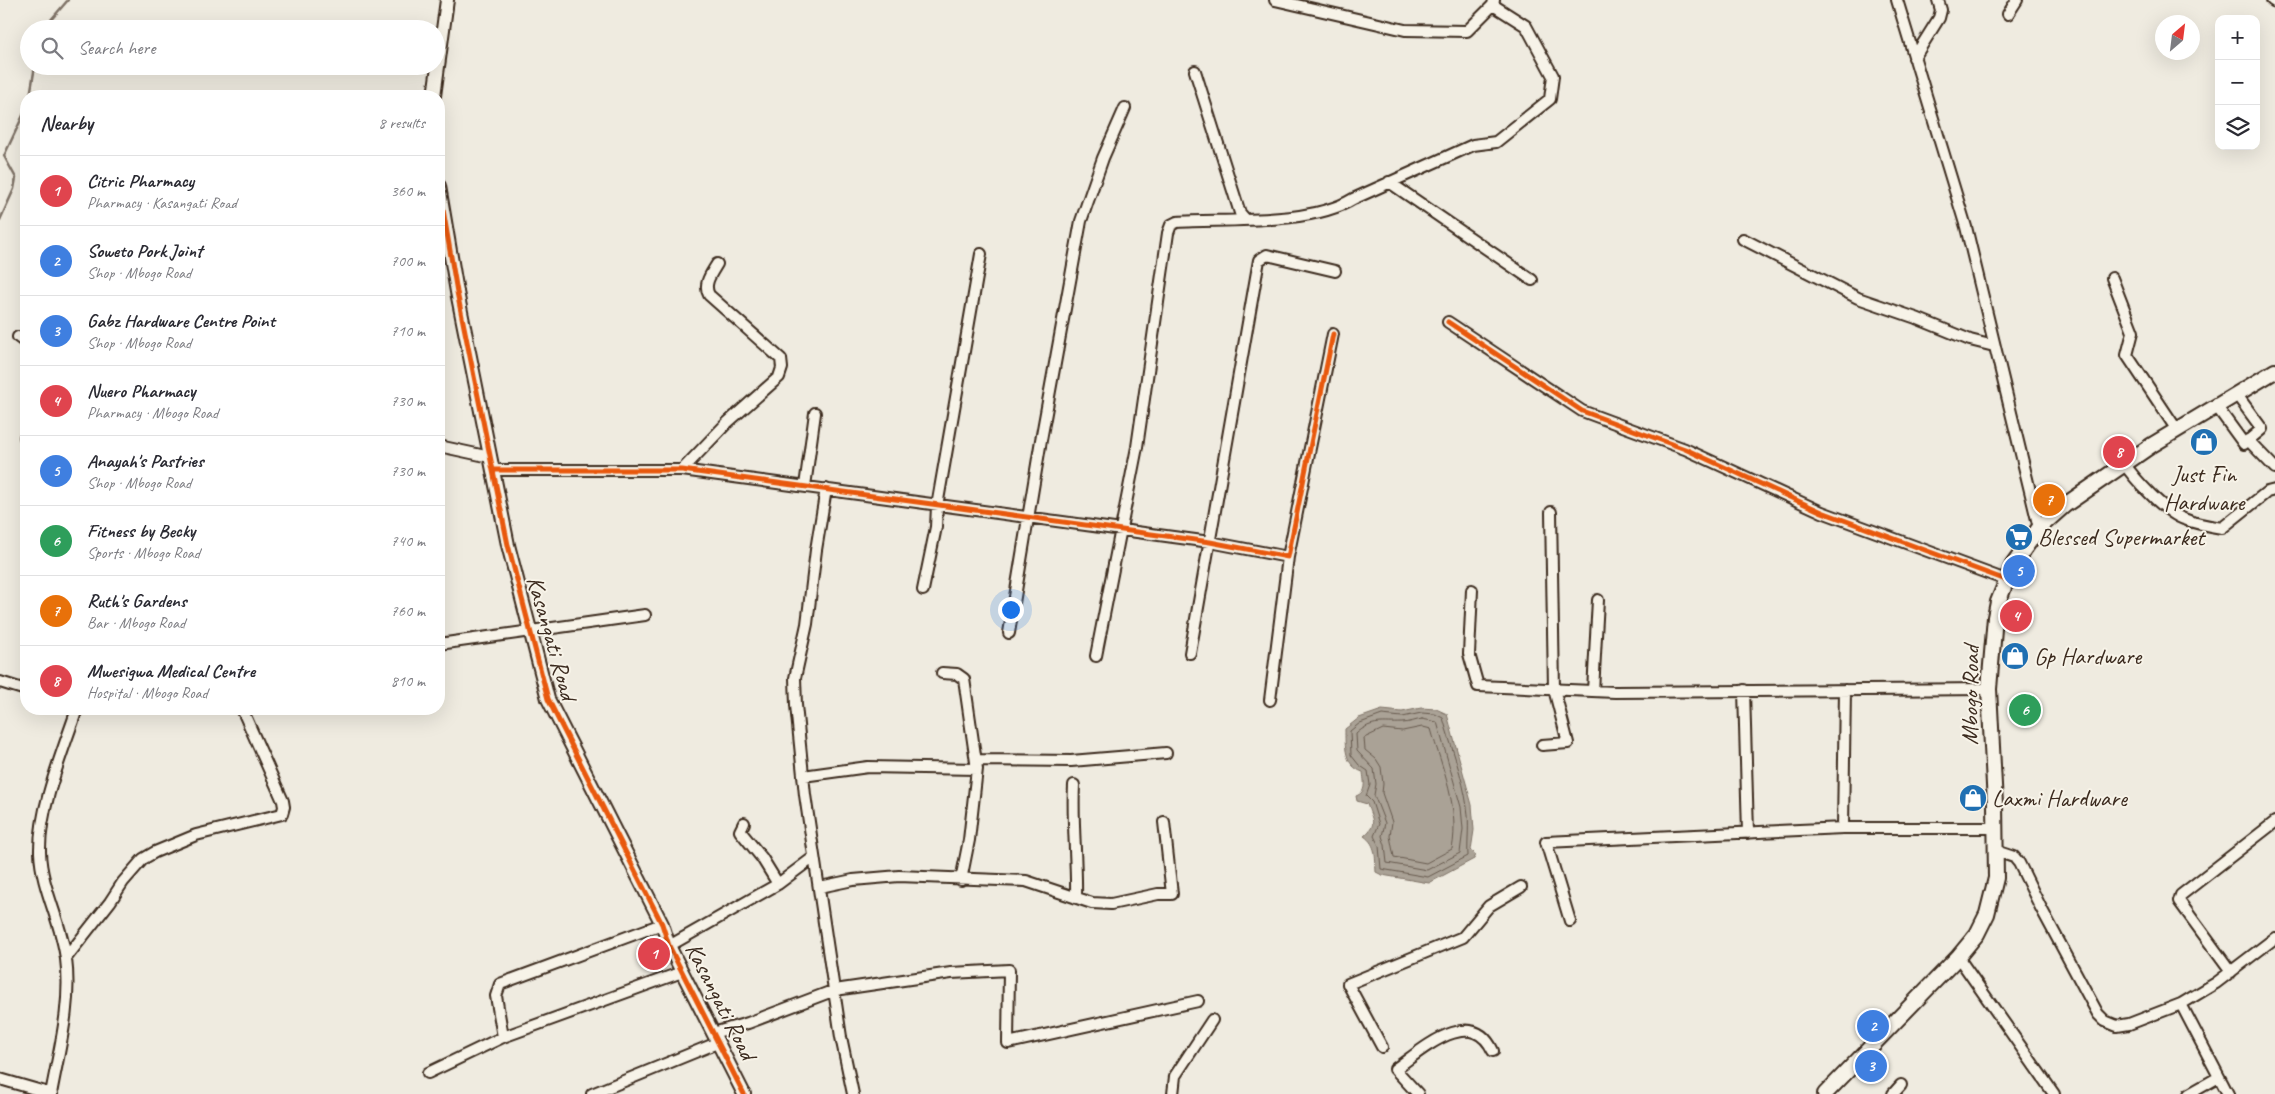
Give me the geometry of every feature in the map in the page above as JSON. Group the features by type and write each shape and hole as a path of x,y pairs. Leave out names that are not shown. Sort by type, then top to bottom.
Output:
{"main road":[{"name":"Mbogo Road","path":"1825,1094 1958,957 1977,934 1987,914 1996,878 1989,689 1995,617 2013,564 2039,528 2065,505 2124,463 2275,371"}],"street":[{"path":"444,20 447,0"},
{"path":"1096,656 1137,447 1170,228 1177,222 1246,220 1314,214 1339,208 1353,199 1389,182 1473,145 1496,142 1550,99 1553,76 1526,26 1493,2 1467,31 1414,30 1379,25 1275,0"},
{"path":"1897,0 1966,227 2039,528"},
{"path":"1914,58 1939,18 1941,10 1938,0"},
{"path":"2008,14 2017,0"},
{"path":"1195,71 1240,213 1246,220"},
{"path":"435,90 437,75"},
{"path":"1009,633 1081,220 1102,158 1125,108"},
{"path":"1389,182 1532,280"},
{"name":"Kasangati Road","path":"445,221 457,292 508,545 548,699 662,924 669,946 744,1094"},
{"path":"1743,240 1798,266 1858,298 1916,318 1970,340 1994,346"},
{"path":"923,590 936,527 937,506 981,254"},
{"path":"1190,653 1260,260 1267,255 1335,271"},
{"path":"682,470 727,423 779,377 782,368 781,359 707,291 708,281 717,264"},
{"path":"2112,278 2133,332 2127,355 2177,430"},
{"path":"1448,322 1582,411 1685,449 1822,512 2006,580"},
{"path":"1270,700 1288,557 1333,334"},
{"path":"2217,407 2244,444 2262,429 2237,395"},
{"path":"805,486 815,414"},
{"path":"2248,440 2275,468"},
{"path":"445,447 490,457"},
{"path":"2124,463 2133,478 2182,519 2215,527 2222,528 2267,492 2275,490"},
{"path":"494,470 682,470 937,506 1120,529 1210,542 1288,557"},
{"path":"826,490 807,624 795,678 803,776 814,857 841,1037 853,1094"},
{"path":"1542,745 1568,743 1554,689 1551,512"},
{"path":"1472,590 1469,654 1478,686 1593,691 1989,689"},
{"path":"1593,691 1598,600"},
{"path":"445,643 645,614"},
{"path":"942,672 957,674 964,679 977,765 969,840 961,880"},
{"path":"0,682 20,688"},
{"path":"1744,690 1748,833"},
{"path":"1843,828 1845,690"},
{"path":"0,1079 52,1094 68,994 66,958 40,853 43,823 57,767 74,715"},
{"path":"66,958 110,902 123,882 143,859 196,835 282,814 284,807 282,800 245,715"},
{"path":"803,776 868,768 1071,761 1166,754"},
{"path":"1074,785 1074,829 1077,863 1076,898"},
{"path":"820,888 853,880 899,876 961,880 1026,881 1092,903 1111,904 1158,894 1172,894 1164,822"},
{"path":"2231,972 2179,901 2181,895 2275,822"},
{"path":"744,824 740,832 762,858 778,884"},
{"path":"1570,921 1546,842 1843,828 1995,828"},
{"path":"1996,851 2014,857 2019,863 2098,1014 2117,1026 2129,1024 2182,1004 2216,984 2275,938"},
{"path":"669,946 778,884 814,857"},
{"path":"1382,1047 1348,984 1463,937 1489,906 1521,887"},
{"path":"503,1037 496,996 500,984 662,924"},
{"path":"1958,957 2054,1094"},
{"path":"592,1094 748,1023 835,990 951,973 1009,970 1008,1043 1198,1002"},
{"path":"428,1073 503,1037 682,972"},
{"path":"2182,1004 2228,1094"},
{"path":"1173,1094 1175,1076 1212,1020"},
{"path":"1418,1094 1394,1069 1447,1034 1458,1031 1471,1031 1489,1040 1493,1050"},
{"path":"2189,1094 2219,1077"},
{"path":"1892,1094 1901,1085"}],"water":[{"path":"1421,708 1436,709 1447,714 1472,805 1474,830 1471,850 1476,855 1474,859 1429,883 1382,875 1376,872 1373,847 1364,836 1371,828 1373,821 1367,804 1357,801 1356,796 1363,789 1363,772 1352,765 1349,760 1345,742 1345,729 1359,718 1382,710 1402,712"}],"waterway":[{"path":"51,20 68,0"},
{"path":"31,90 34,75"},
{"path":"0,220 14,189 16,178 4,156 20,122"}],"cycle path":[{"path":"445,221 457,292 508,545 548,699 662,924 669,946 744,1094"},
{"path":"1448,322 1582,411 1685,449 1822,512 2006,580"},
{"path":"494,470 682,470 1210,542 1288,557 1333,334"}],"place":[{"name":"Just Fin Hardware","path":"2204,442"},
{"name":"Mwesigwa Medical Centre","path":"2119,452"},
{"name":"Ruth's Gardens","path":"2049,500"},
{"name":"Blessed Supermarket","path":"2019,537"},
{"name":"Anayah's Pastries","path":"2019,571"},
{"name":"Nuero Pharmacy","path":"2016,616"},
{"name":"Gp Hardware","path":"2015,656"},
{"name":"Fitness by Becky","path":"2025,710"},
{"name":"Laxmi Hardware","path":"1973,798"},
{"name":"Citric Pharmacy","path":"654,954"},
{"name":"Soweto Pork Joint","path":"1873,1026"},
{"name":"Gabz Hardware Centre Point","path":"1871,1066"}]}
